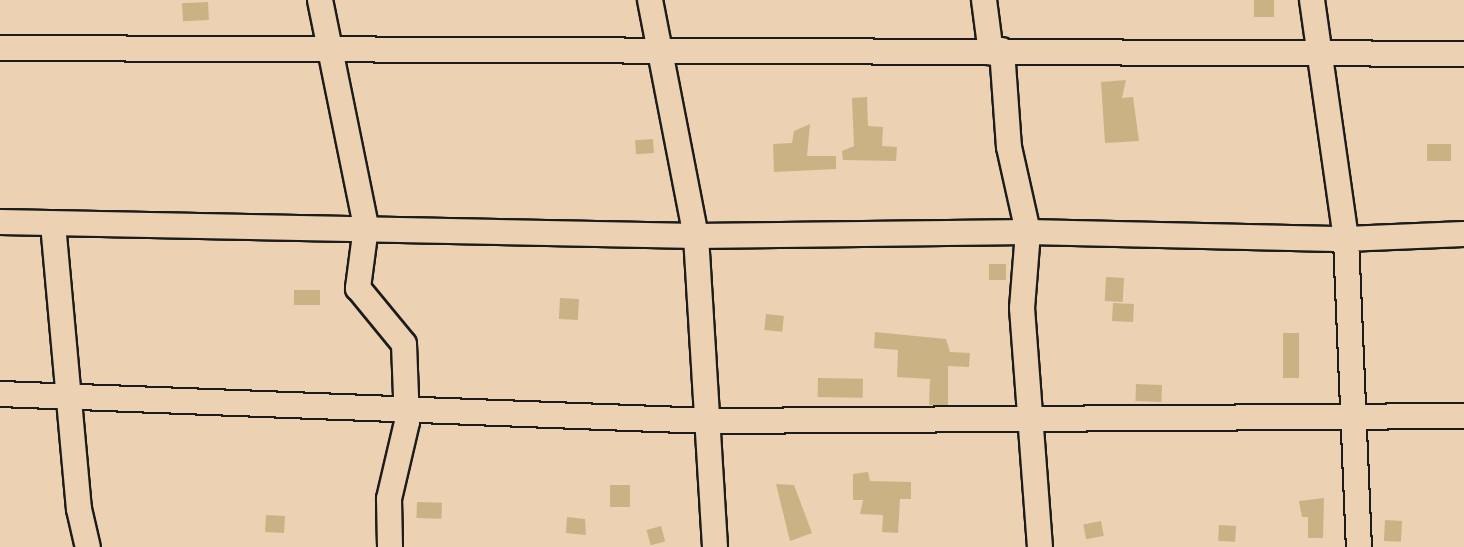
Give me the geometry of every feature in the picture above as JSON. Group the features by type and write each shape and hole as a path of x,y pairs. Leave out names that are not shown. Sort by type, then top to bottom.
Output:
{"street":[{"path":"320,0 366,227 358,288 404,344 407,409 390,499 390,547"},
{"path":"650,0 657,50 696,236 715,547"},
{"path":"984,0 996,52 1009,147 1028,232 1022,308 1040,547"},
{"path":"1312,0 1346,239 1351,414 1359,547"},
{"path":"0,48 1464,54"},
{"path":"0,222 366,227 696,236 1028,232 1346,239 1464,234"},
{"path":"52,224 79,509 88,547"},
{"path":"0,394 68,394 709,421 1029,421 1351,414 1464,415"}],"building":[{"path":"1254,0 1274,0 1274,17 1254,17"},
{"path":"208,2 209,20 183,21 182,3"},
{"path":"1126,80 1122,98 1133,97 1139,141 1105,143 1101,82"},
{"path":"867,97 868,126 883,127 882,146 897,147 896,161 843,160 842,151 854,146 852,98"},
{"path":"810,124 807,156 836,156 836,169 774,172 773,144 792,143 794,131"},
{"path":"653,139 654,153 636,154 635,140"},
{"path":"1427,144 1451,144 1451,161 1427,161"},
{"path":"989,264 1006,264 1006,280 989,280"},
{"path":"1106,277 1124,278 1123,302 1105,301"},
{"path":"294,290 320,290 320,305 294,305"},
{"path":"560,298 579,299 578,320 559,319"},
{"path":"1113,303 1134,304 1133,322 1112,321"},
{"path":"766,314 784,316 782,332 764,330"},
{"path":"875,332 946,339 950,352 970,353 969,367 948,366 948,405 929,405 930,379 897,377 898,350 874,348"},
{"path":"1283,333 1299,333 1299,378 1283,378"},
{"path":"818,378 863,379 863,398 818,397"},
{"path":"1136,384 1162,385 1161,402 1135,401"},
{"path":"868,472 870,481 911,482 911,499 900,499 898,533 882,532 883,515 860,514 863,500 853,500 853,474"},
{"path":"776,484 794,485 812,533 790,541"},
{"path":"610,485 630,485 630,507 610,507"},
{"path":"1324,498 1323,538 1308,538 1308,517 1302,517 1299,501"},
{"path":"417,502 442,503 441,519 416,518"},
{"path":"266,515 285,516 284,533 265,532"},
{"path":"567,517 585,519 586,535 566,533"},
{"path":"1385,520 1402,521 1401,542 1384,541"},
{"path":"1101,521 1104,536 1086,539 1083,524"},
{"path":"1219,525 1236,526 1235,542 1218,541"},
{"path":"661,526 665,541 651,545 647,530"}]}
